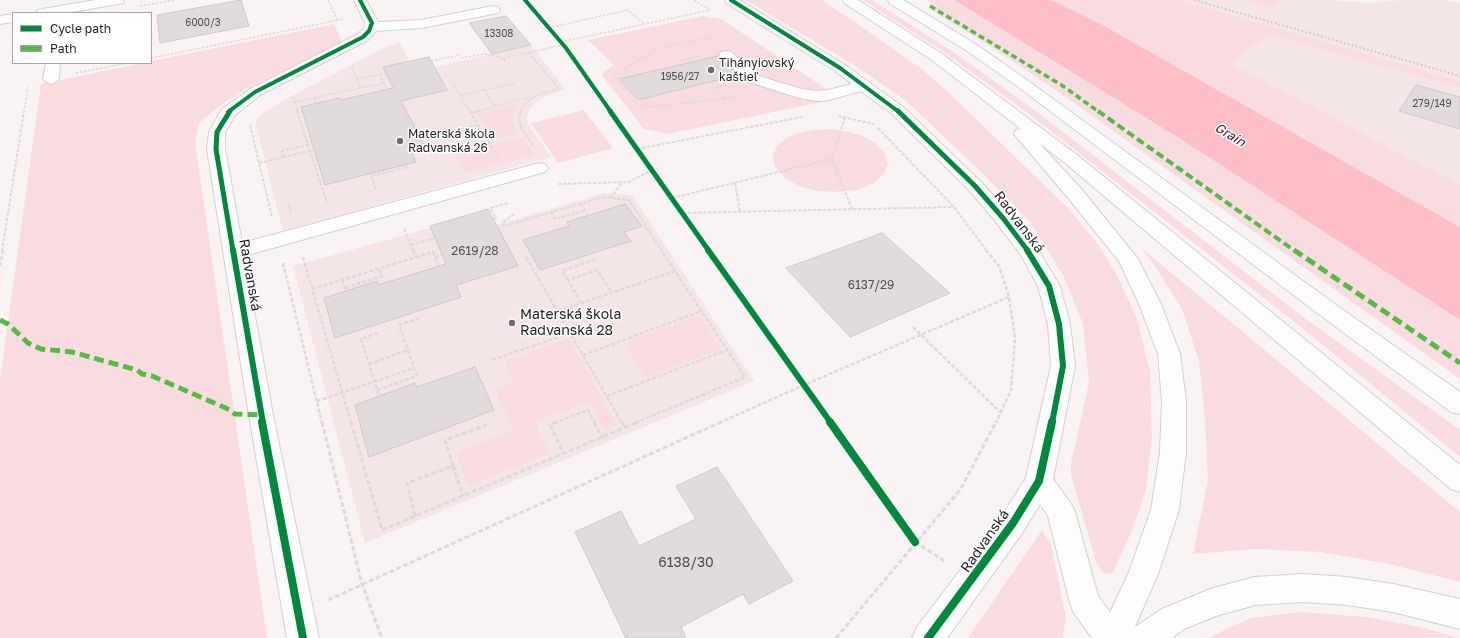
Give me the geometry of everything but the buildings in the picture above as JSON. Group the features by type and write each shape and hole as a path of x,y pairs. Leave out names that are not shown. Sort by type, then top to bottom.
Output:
{"main road":[{"path":"58,12 118,0"},
{"path":"360,0 372,23 370,27 421,24 493,10"},
{"name":"Radvanská","path":"730,0 865,85 897,110 975,186 1003,218 1030,253 1049,286 1059,324 1062,366 1058,395 1039,481 1013,523 928,638"},
{"path":"848,0 937,57 1071,159 1460,481"},
{"path":"894,0 972,48 1328,310 1460,405"},
{"path":"0,20 12,18"},
{"name":"Radvanská","path":"303,638 261,415 216,149 217,132 228,112 255,92 354,43 369,31 370,27"},
{"path":"726,55 754,79 799,93 816,96 840,93 865,85"},
{"path":"51,78 53,64"},
{"path":"987,94 1076,195 1128,259 1150,304 1170,354 1174,401 1173,452 1165,510 1144,574 1114,638"},
{"path":"234,252 539,168"},
{"path":"1039,481 1061,512 1085,603 1110,638"},
{"path":"1146,638 1173,619 1213,602 1255,591 1302,588 1347,591 1393,598 1460,614"}],"path":[{"path":"328,0 342,26"},
{"path":"694,0 714,13"},
{"path":"431,61 460,56 485,54 504,60 530,53 558,39 628,10 644,24"},
{"path":"558,39 644,24 710,10"},
{"path":"152,58 331,22"},
{"path":"544,22 558,39"},
{"path":"726,55 707,38 656,49 614,76 635,102 647,107 725,99 714,88 754,79"},
{"path":"471,113 559,89 530,53"},
{"path":"351,65 360,88"},
{"path":"357,79 386,73"},
{"path":"380,74 388,92"},
{"path":"0,266 29,83"},
{"path":"295,102 384,83"},
{"path":"453,83 499,158"},
{"path":"460,95 516,83"},
{"path":"484,90 495,107"},
{"path":"836,638 960,490 1001,413 1011,390 1015,338 1009,297 999,266 954,207 874,124 840,93"},
{"path":"293,95 327,204"},
{"path":"536,96 524,104 519,120 521,127 536,150"},
{"path":"314,98 316,104"},
{"path":"259,163 357,140 350,123 384,115"},
{"path":"832,115 874,124"},
{"path":"633,143 639,152 804,117"},
{"path":"844,117 832,159 852,209"},
{"path":"252,120 250,127 362,584 382,638"},
{"path":"420,139 478,124"},
{"path":"283,158 282,151 354,134"},
{"path":"331,146 334,154"},
{"path":"677,206 735,183 832,159"},
{"path":"377,191 371,176 408,167"},
{"path":"552,184 629,182 652,170"},
{"path":"610,198 622,182"},
{"path":"735,183 740,212"},
{"path":"668,192 687,220"},
{"path":"305,263 382,530 745,378 629,200 603,197 504,226 503,222 514,214"},
{"path":"493,219 496,218 490,208 508,203"},
{"path":"581,204 588,216"},
{"path":"677,206 740,212 954,207"},
{"path":"551,212 555,219 585,210"},
{"path":"406,234 416,257"},
{"path":"411,245 435,238"},
{"path":"312,289 433,252 439,266"},
{"path":"435,257 442,254"},
{"path":"526,257 625,428"},
{"path":"581,303 562,271 596,259"},
{"path":"342,280 345,289 382,276 379,269"},
{"path":"568,280 597,270 612,293"},
{"path":"558,311 676,271"},
{"path":"298,615 362,584 804,385 1009,297"},
{"path":"583,355 702,311"},
{"path":"377,390 417,376 399,325 418,318"},
{"path":"913,327 1001,413"},
{"path":"378,333 361,339 379,396"},
{"path":"492,360 570,333"},
{"path":"369,364 408,350"},
{"path":"607,396 727,350"},
{"path":"317,401 414,368"},
{"path":"800,379 809,392"},
{"path":"564,454 550,425 588,410 602,438"},
{"path":"463,496 445,440 487,425"},
{"path":"415,516 407,483 453,466"},
{"path":"910,536 915,542"}],"shaded area":[{"path":"746,0 822,0 862,27 923,70 945,89 1067,207 1097,243 1118,277 1137,319 1150,372 1152,439 1146,490 1131,533 1112,574 1104,573 1097,565 1071,475 1071,464 1089,382 1083,324 1064,277 1030,222 981,172 905,100 854,65"},
{"path":"863,0 872,0 952,51 1037,112 1306,319 1460,430 1460,457 1296,323 1029,114 945,53"},
{"path":"926,0 954,0 1179,138 1460,320 1460,379 1063,95 993,48 931,10 934,5"},
{"path":"1051,0 1180,0 1460,81 1460,88 1269,35 1231,63 1460,185 1460,227 1101,24"},
{"path":"1180,0 1243,0 1274,9 1281,0 1326,0 1371,3 1402,0 1442,0 1460,3 1460,81"},
{"path":"1243,0 1281,0 1274,9"},
{"path":"703,16 721,19 828,90 831,100 668,134 644,129 601,74 614,65 588,40"},
{"path":"334,24 342,42 244,90 221,105 199,123 195,142 267,638 0,638 0,380 41,84 137,64 152,64 152,61"},
{"path":"1269,35 1460,88 1460,185 1231,63"},
{"name":"Materská škola Radvanská 26","path":"399,42 410,61 429,57 435,67 531,45 565,89 540,99 530,108 527,117 528,124 551,157 283,231 256,125 257,119 264,112 293,95 384,48"},
{"path":"520,103 513,113 513,123 518,133 494,139 477,114"},
{"path":"584,110 613,148 558,163 531,123"},
{"path":"831,129 863,136 876,144 885,153 888,164 884,174 874,183 858,190 839,192 818,191 799,186 785,178 775,167 773,157 776,147 785,139 798,133"},
{"path":"523,137 534,155 464,173 455,154"},
{"name":"Materská škola Radvanská 28","path":"604,193 632,195 754,381 365,543 293,266 430,228 430,226 488,209 496,225"},
{"path":"1139,246 1460,512 1460,582 1390,564 1320,552 1256,549 1193,554 1208,481 1205,419 1199,361 1182,309 1151,260"},
{"path":"700,315 721,349 645,378 624,343"},
{"path":"569,338 617,425 605,431 589,401 535,422 549,453 468,486 456,452 513,430 495,389 514,382 505,361"},
{"path":"1042,530 1051,544 1066,617 1063,638 968,638"},
{"path":"1301,612 1367,617 1420,627 1460,638 1207,638 1251,618"}],"water":[{"name":"Grain","path":"954,0 1051,0 1101,24 1460,227 1460,320 1179,138"}],"railway":[{"path":"1194,0 1460,76"}],"marked path":[{"path":"930,6 1063,86 1293,249 1460,363"},
{"path":"0,320 8,324 28,343 41,349 72,352 137,370 142,374 152,376 230,410 235,414 261,415"}],"cycle path":[{"path":"303,638 261,415 216,149 217,132 228,112 255,92 363,37 369,31 372,23 360,0"},
{"path":"525,0 566,48 915,542"},
{"path":"731,0 840,68 897,110 975,186 1003,218 1030,253 1049,286 1059,324 1063,366 1039,481 1013,523 928,638"}],"place":[{"name":"Tihányiovský kaštieľ","path":"711,70"},
{"name":"Materská škola Radvanská 26","path":"400,141"},
{"name":"Materská škola Radvanská 28","path":"512,323"}]}
